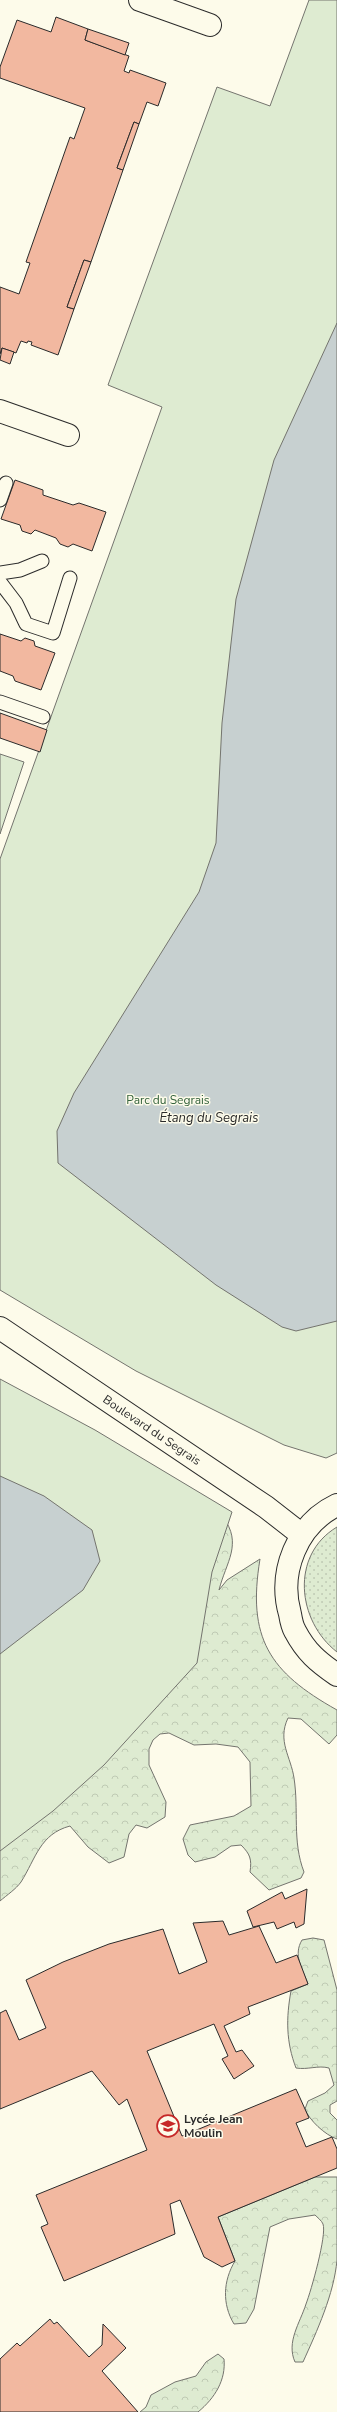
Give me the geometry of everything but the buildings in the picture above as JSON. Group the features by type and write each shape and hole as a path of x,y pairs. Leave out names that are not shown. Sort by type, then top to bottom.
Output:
{"street":[{"path":"140,0 210,25"},
{"path":"0,410 68,435"},
{"name":"Boulevard du Segrais","path":"0,1328 266,1507 302,1535"},
{"path":"337,1505 326,1511 302,1535 288,1565 285,1598 294,1630 312,1657 337,1675"}],"lane":[{"path":"0,500 6,483"},
{"path":"0,573 20,570 42,561"},
{"path":"0,582 16,603 26,624 53,633 70,578"},
{"path":"0,702 43,717"}],"green space":[{"name":"Parc du Segrais","path":"309,0 337,0 337,1453 326,1458 284,1445 136,1371 0,1290 0,859 162,407 108,385 217,87 270,106"},
{"path":"0,754 24,762 0,834"},
{"path":"0,1379 95,1430 232,1512 212,1572 197,1663 104,1765 53,1811 0,1851"},
{"path":"223,1517 232,1536 232,1545 229,1562 219,1590 227,1580 260,1559 257,1587 257,1611 261,1631 268,1650 279,1666 294,1681 314,1696 337,1710 337,1735 329,1744 301,1719 288,1718 285,1726 284,1742 294,1778 298,1849 304,1872 301,1878 269,1890 250,1872 250,1857 241,1845 231,1846 215,1857 195,1862 188,1855 183,1839 190,1825 234,1816 251,1806 250,1762 238,1747 216,1744 194,1745 169,1733 160,1734 153,1740 149,1749 149,1765 166,1802 165,1817 147,1828 136,1825 129,1834 124,1857 109,1863 88,1847 70,1826 60,1830 45,1841 21,1882 14,1890 0,1901 0,1831"},
{"path":"337,1527 337,1652 324,1639 314,1623 307,1606 304,1588 306,1571 312,1554 322,1539"},
{"path":"313,1938 324,1940 337,1990 337,2101 330,2105 330,2113 337,2120 337,2139 318,2127 310,2118 305,2109 308,2101 325,2093 334,2085 329,2068 296,2068 290,2049 288,2011 291,1991 308,1984 299,1962 299,1946 302,1940"},
{"path":"315,2177 337,2177 337,2260 329,2299 319,2325 303,2362 295,2362 292,2347 293,2340 318,2263 324,2230 321,2220 315,2215 289,2219 270,2227 254,2309 246,2323 234,2324 227,2309 226,2284 235,2261 218,2217"},
{"path":"218,2354 224,2359 221,2381 210,2401 198,2412 140,2412 146,2407 151,2395 175,2382 196,2376 206,2362"}],"water":[{"name":"Étang du Segrais","path":"337,323 337,1321 296,1331 282,1327 216,1285 58,1163 57,1131 74,1093 199,892 216,843 222,723 236,599 274,460"},
{"path":"0,1476 44,1496 92,1530 100,1561 83,1590 0,1654"}],"place":[{"name":"Lycée Jean Moulin","path":"168,2126"}]}
